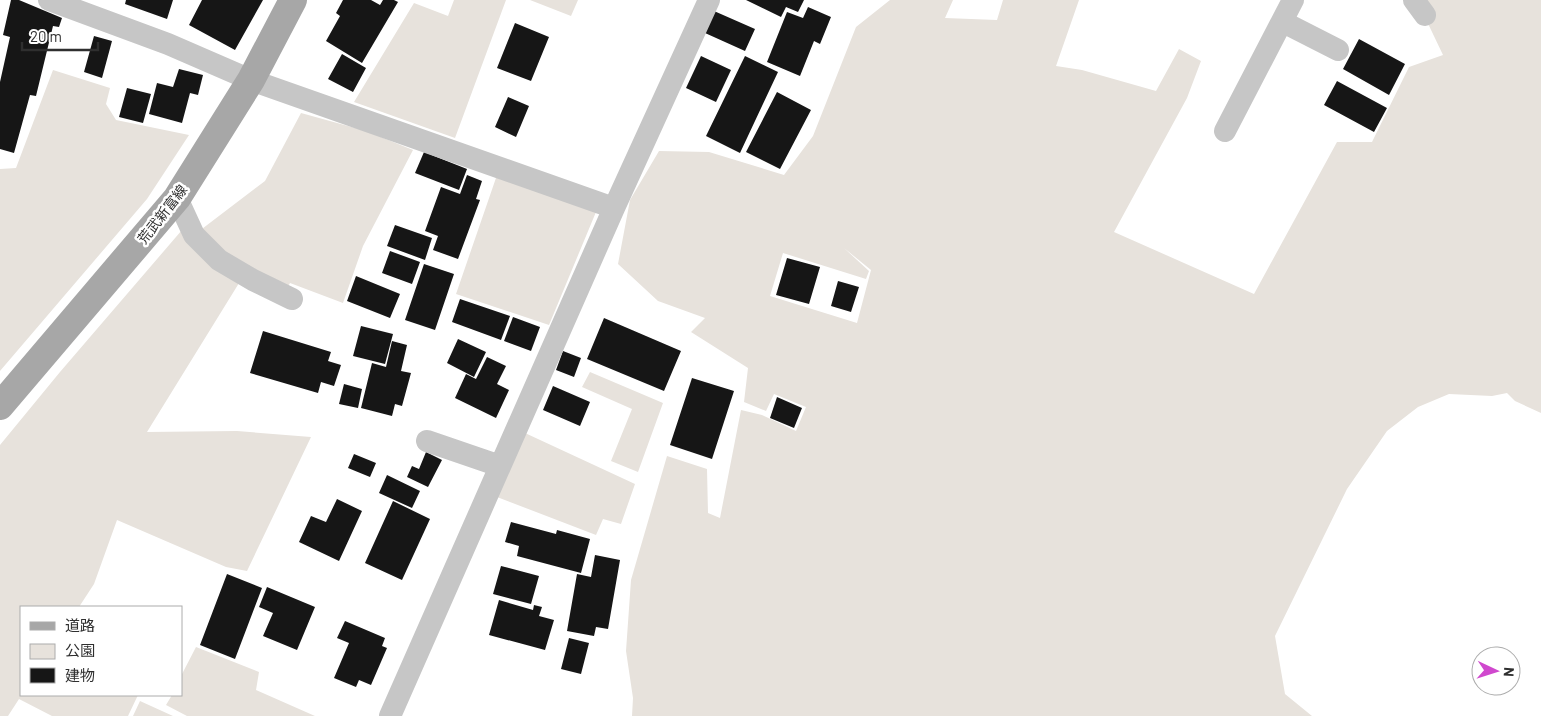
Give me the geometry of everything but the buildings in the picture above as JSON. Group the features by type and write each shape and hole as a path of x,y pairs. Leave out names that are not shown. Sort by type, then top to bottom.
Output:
{"main road":[{"name":"荒武新富線","path":"0,406 177,198 251,80 293,0"}],"street":[{"path":"49,0 168,44 251,80 614,208"},
{"path":"390,716 614,208 709,0"},
{"path":"1225,131 1293,0"},
{"path":"1282,22 1338,50"},
{"path":"177,198 194,235 219,260 253,280 292,299"},
{"path":"427,441 500,466"}],"green space":[{"path":"454,0 506,0 455,138 354,102 414,3 448,16"},
{"path":"530,0 578,0 571,16"},
{"path":"890,0 953,0 945,18 997,20 1003,0 1079,0 1056,66 1082,70 1156,91 1179,49 1201,61 1187,98 1114,232 1254,294 1337,142 1372,142 1409,67 1443,55 1422,11 1414,0 1541,0 1541,413 1515,401 1507,393 1492,396 1449,394 1418,407 1387,431 1347,489 1275,636 1285,694 1312,716 632,716 633,698 626,651 631,580 667,456 707,469 708,513 720,518 741,410 762,415 796,431 806,407 774,394 766,411 744,402 748,368 691,332 705,318 658,301 618,264 630,200 659,151 709,152 784,175 813,136 856,27","holes":["844,248 871,270 857,323 770,296 783,253 866,279 869,271"]},
{"path":"53,70 110,88 106,104 116,120 189,135 147,199 0,371 0,169 16,168"},
{"path":"301,113 366,131 413,150 363,246 343,303 290,283 283,295 244,275 147,432 237,431 311,437 247,571 226,567 117,520 94,584 80,606 20,606 20,696 138,696 128,716 52,716 19,699 8,716 0,716 0,445 188,223 194,235 265,181"},
{"path":"497,175 596,212 549,325 456,294"},
{"path":"590,372 663,403 638,472 611,461 632,409 582,387"},
{"path":"525,433 635,484 621,524 603,519 596,535 497,497"},
{"path":"196,647 259,672 256,690 315,716 187,716 166,705 171,696 182,696 182,674"},
{"path":"140,701 173,716 133,716"}]}
